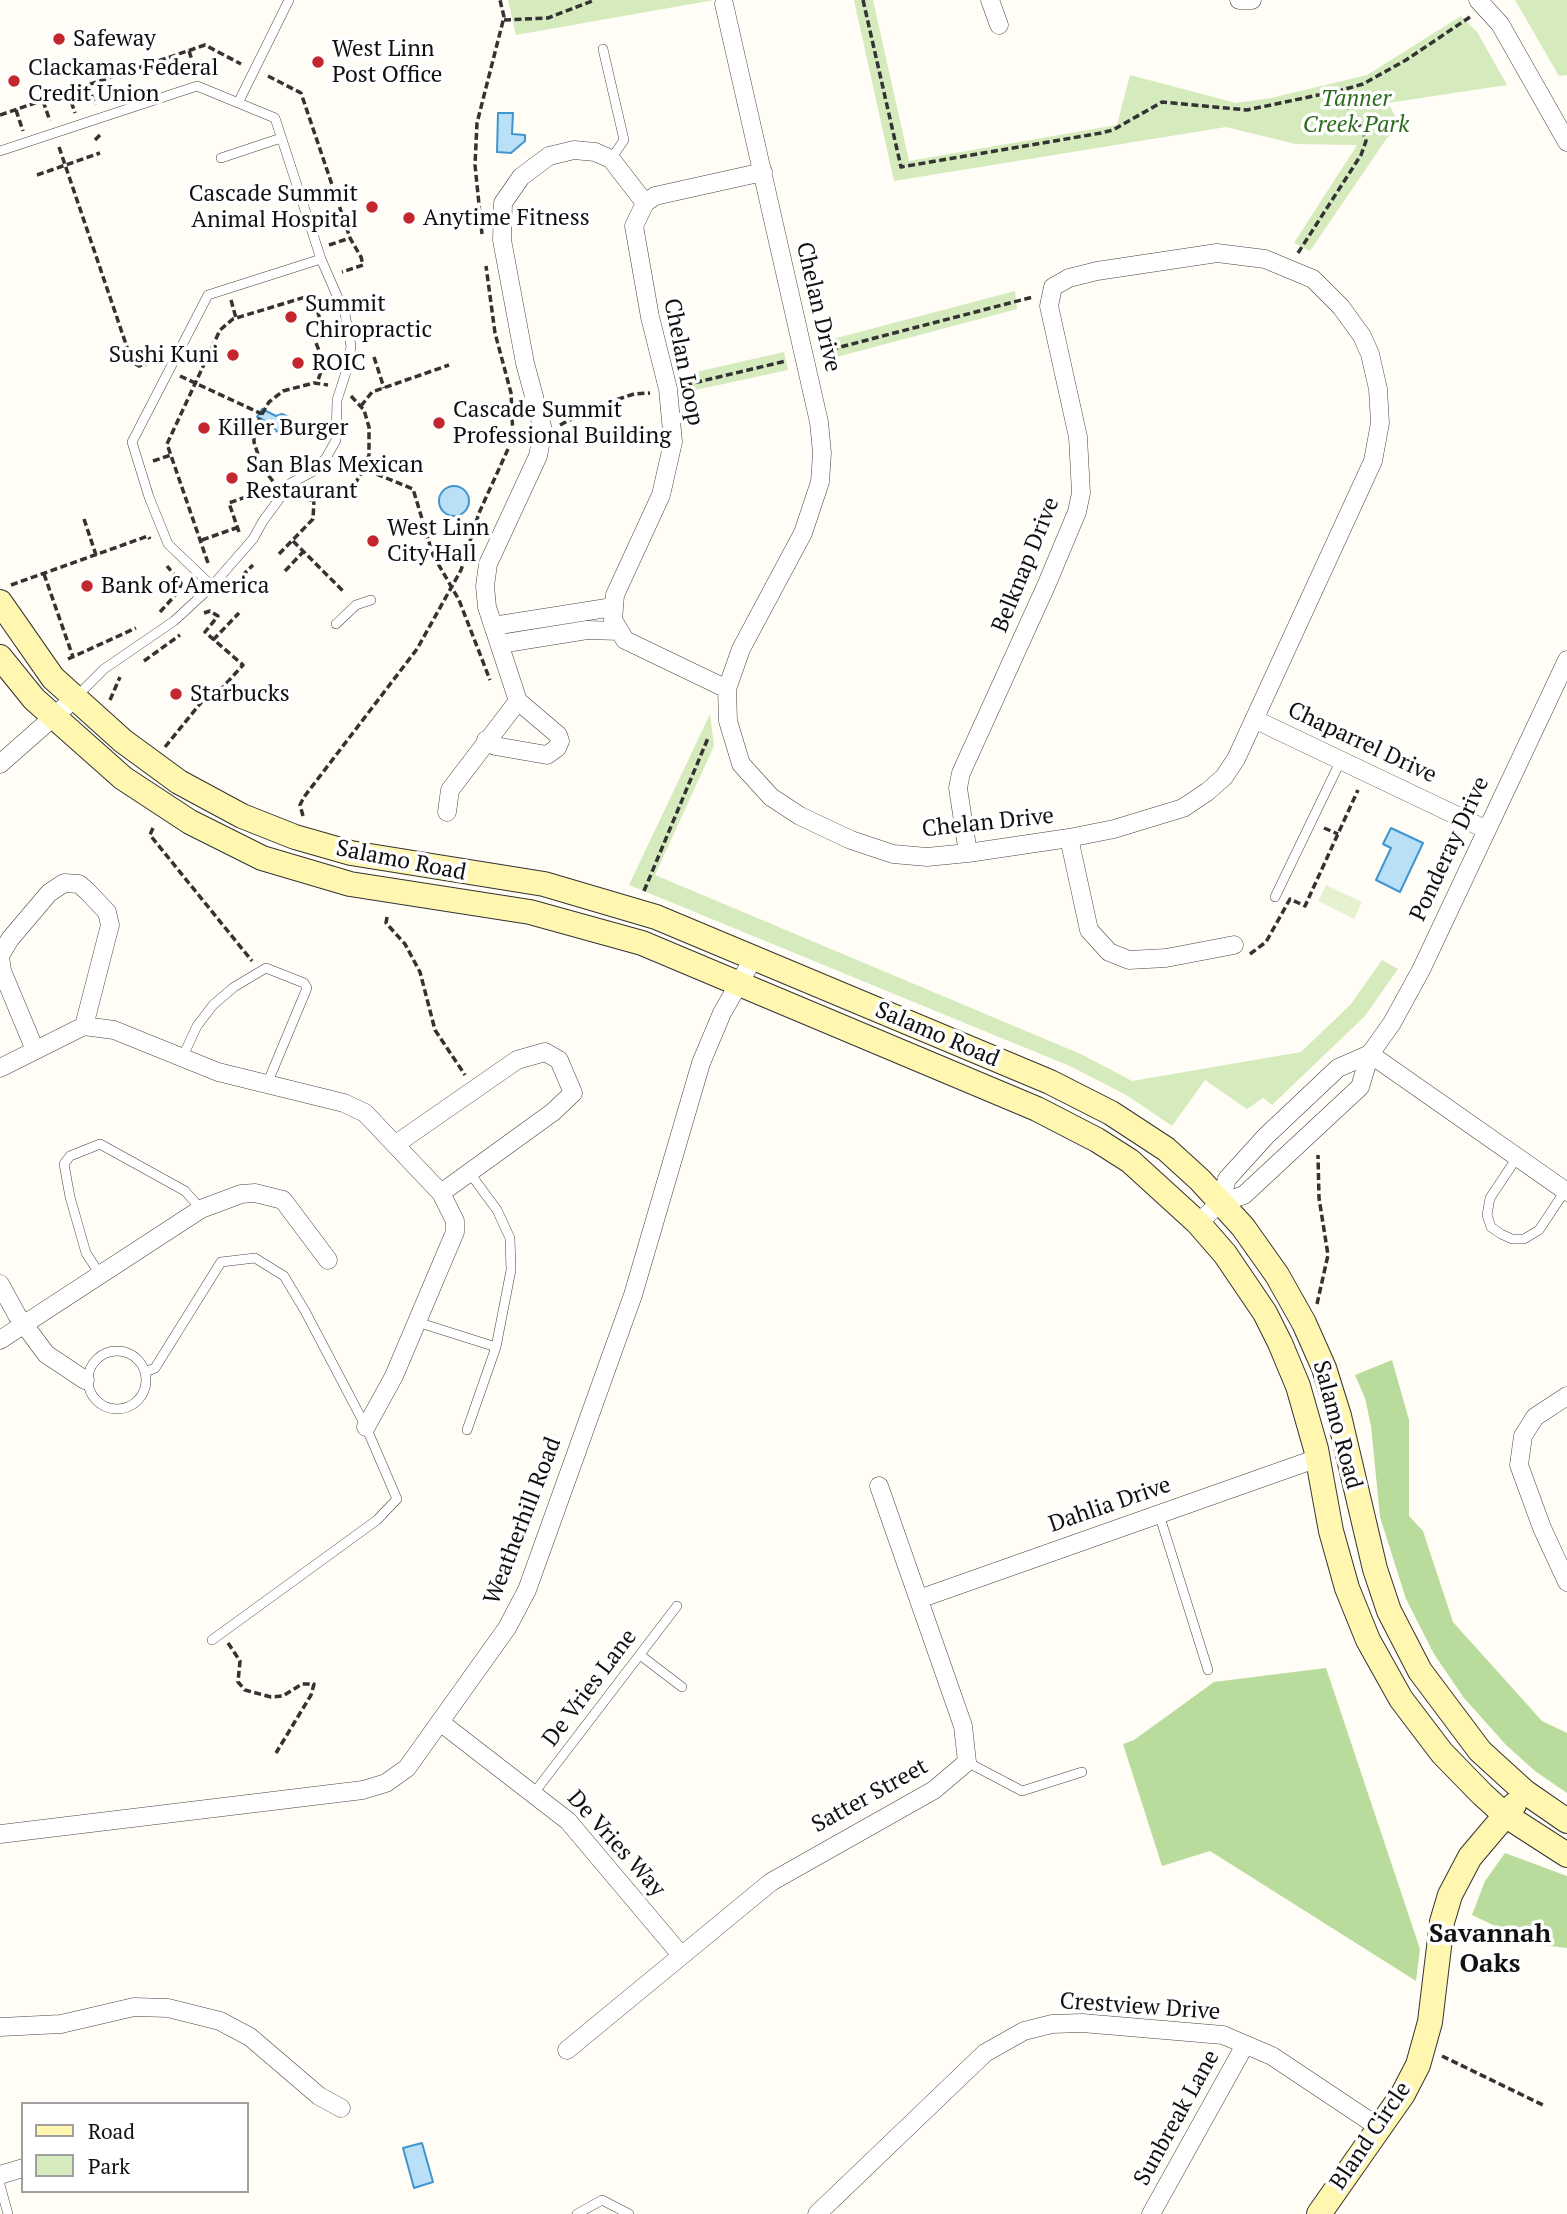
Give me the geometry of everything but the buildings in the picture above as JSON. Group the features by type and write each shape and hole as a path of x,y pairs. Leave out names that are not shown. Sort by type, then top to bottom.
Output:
{"main road":[{"name":"Salamo Road","path":"5,594 53,678 141,756 194,791 242,816 315,844 390,861 544,884 656,917 1088,1101 1167,1149 1243,1227 1277,1275 1317,1350 1348,1450 1358,1506 1375,1569 1389,1611 1408,1650 1458,1725 1480,1751 1525,1793 1567,1821"},
{"name":"Salamo Road","path":"0,657 34,699 57,716 94,754 144,793 190,822 262,858 350,884 530,912 600,929 642,943 1055,1118 1130,1161 1198,1223 1239,1273 1280,1343 1298,1386 1318,1458 1331,1531 1347,1588 1383,1671 1426,1734 1505,1815 1567,1855"},
{"name":"Bland Circle","path":"1319,2214 1411,2079 1427,2035 1442,1922 1450,1895 1465,1864 1525,1793"}],"street":[{"path":"990,0 999,25"},
{"path":"1239,0 1252,0"},
{"path":"1481,2 1500,24 1567,142"},
{"name":"Chelan Drive","path":"724,4 819,422 822,453 820,482 803,533 741,649 727,689 728,721 741,764 771,797 851,840 893,854 927,857 968,853 1114,829 1183,808 1224,777 1237,759 1373,461 1380,423 1378,389 1362,336 1341,307 1312,279 1265,259 1217,253 1082,274 1051,291"},
{"path":"486,740 495,746 547,755 557,748 560,741 558,735 519,702 486,597 488,564 538,456 543,430 526,363 502,240 503,203 521,177 548,156 574,150 595,152 611,159 645,203 655,196 685,188 763,172"},
{"name":"Chelan Loop","path":"612,607 661,495 673,442 668,389 650,317 634,226 645,203"},
{"name":"Belknap Drive","path":"968,853 958,788 961,773 1046,586 1077,512 1081,493 1078,437 1051,291"},
{"path":"493,626 612,607 618,631 625,640 727,689"},
{"path":"500,644 587,630 618,631"},
{"name":"Ponderay Drive","path":"1198,1223 1220,1203 1244,1195 1360,1087 1370,1054 1392,1023 1421,970 1567,660"},
{"path":"0,764 76,697"},
{"path":"447,812 450,790 486,740 519,702"},
{"name":"Chaparrel Drive","path":"1254,719 1487,830"},
{"path":"1069,838 1088,930 1109,952 1129,960 1236,952"},
{"path":"35,1050 2,971 0,956 10,939 49,893 64,883 79,884 87,891 107,912 110,925 84,1026"},
{"name":"Weatherhill Road","path":"0,1835 363,1790 386,1783 407,1768 507,1628 527,1590 633,1295 701,1063 722,1013 753,959"},
{"path":"0,1068 84,1026 114,1030 218,1072 344,1103 365,1113 441,1193 455,1222 455,1232 394,1376 366,1427"},
{"path":"396,1144 517,1060 545,1052 559,1060 573,1093 554,1112 441,1193"},
{"path":"1370,1054 1566,1192"},
{"name":"Ponderay Drive","path":"1220,1203 1227,1179 1266,1136 1338,1068 1370,1054"},
{"path":"0,1340 201,1209 241,1194 255,1193 283,1200 328,1260"},
{"path":"0,1284 25,1326 46,1354 85,1380"},
{"path":"1567,1396 1535,1418 1523,1436 1519,1465 1547,1541 1567,1582"},
{"name":"Dahlia Drive","path":"919,1598 1318,1458"},
{"path":"879,1486 963,1726 967,1762"},
{"name":"De Vries Way","path":"440,1723 534,1793 579,1833 681,1955"},
{"name":"Satter Street","path":"567,2050 782,1874 934,1790 967,1762"},
{"path":"0,2028 61,2024 134,2007 168,2008 220,2021 250,2037 319,2096 341,2108"},
{"name":"Crestview Drive","path":"817,2214 985,2053 1024,2031 1052,2024 1082,2023 1207,2032 1272,2056 1380,2128"},
{"name":"Sunbreak Lane","path":"1151,2214 1245,2045"},
{"path":"0,2175 21,2169"}],"lane":[{"path":"238,103 289,0"},
{"path":"603,49 624,140 611,159"},
{"path":"0,151 197,86 275,118 321,259 345,314 351,346 348,366 337,400 335,440 326,458 285,492 254,539 212,586 174,621 104,669 76,697"},
{"path":"222,158 281,138"},
{"path":"212,586 168,544 149,497 132,442 208,295 321,259"},
{"path":"337,624 356,605 371,600"},
{"path":"1275,897 1341,760"},
{"path":"182,1058 197,1026 213,1005 257,971 267,968 304,983 307,988 267,1084"},
{"path":"101,1276 86,1253 70,1197 64,1164 70,1156 100,1144 184,1191 201,1209"},
{"path":"1517,1159 1490,1198 1487,1215 1491,1227 1501,1234 1512,1240 1524,1239 1539,1230 1566,1192"},
{"path":"467,1430 496,1348 511,1270 510,1238 497,1210 469,1172"},
{"path":"145,1372 155,1368 221,1262 255,1258 284,1276 366,1427 397,1499 377,1520 212,1640"},
{"path":"417,1322 496,1348"},
{"path":"118,1352 130,1354 145,1372 148,1381 141,1397 122,1409 101,1404 86,1388 85,1380 92,1363 118,1352"},
{"path":"1159,1514 1208,1670"},
{"name":"De Vries Lane","path":"534,1793 677,1606"},
{"path":"640,1655 682,1687"},
{"path":"967,1762 1022,1791 1082,1772"},
{"path":"0,2185 9,2214"},
{"path":"576,2214 602,2200 629,2214"}],"path":[{"path":"484,246 475,165 477,123 504,20 500,0"},
{"path":"504,20 548,18 595,0"},
{"path":"863,0 901,167 1113,130 1162,102 1247,110 1342,90 1363,84 1406,60 1451,31 1481,2"},
{"path":"0,116 208,46 242,64"},
{"path":"189,51 196,72"},
{"path":"268,76 301,93 350,238 363,265 341,273"},
{"path":"88,85 95,106"},
{"path":"1289,267 1361,155 1366,141 1362,129 1350,114 1342,90"},
{"path":"68,92 75,113"},
{"path":"43,100 50,121"},
{"path":"16,110 23,130"},
{"path":"95,141 104,132"},
{"path":"59,147 132,362 139,366 152,362"},
{"path":"37,175 100,153"},
{"path":"330,244 350,238"},
{"path":"315,844 302,814 301,802 417,649 452,587 469,549 479,513 508,449 514,427 511,393 495,333 485,258"},
{"path":"819,353 1051,291"},
{"path":"209,560 171,455 168,437 220,330 236,318 312,295 325,334 314,338 324,363 317,383"},
{"path":"230,299 236,318"},
{"path":"374,357 384,388"},
{"path":"677,387 788,360"},
{"path":"360,406 372,392 449,365"},
{"path":"177,374 262,414 254,430 257,454 268,477 277,486 229,503 234,519"},
{"path":"551,429 594,407 634,394 653,393"},
{"path":"150,462 171,455"},
{"path":"285,492 301,500 314,500 343,493 356,482 364,469 413,489 433,555 452,587 494,689"},
{"path":"279,554 313,519 314,500"},
{"path":"84,519 96,555"},
{"path":"202,540 237,527"},
{"path":"5,594 44,574 148,536 154,547"},
{"path":"293,541 345,593"},
{"path":"433,555 469,549"},
{"path":"285,570 304,551"},
{"path":"158,613 179,591 182,581 164,561"},
{"path":"44,574 70,658 137,627"},
{"path":"161,752 208,694 213,698 243,665 205,632 218,616 210,611 201,616"},
{"path":"213,640 239,613"},
{"path":"141,663 160,652 188,628"},
{"path":"110,700 117,681 126,670"},
{"path":"642,896 708,738"},
{"path":"1236,952 1266,942 1290,899 1304,906 1358,790"},
{"path":"1321,826 1338,834"},
{"path":"153,828 150,835 233,939 243,946 257,971"},
{"path":"387,917 386,923 405,944 420,972 435,1030 475,1089"},
{"path":"1315,1308 1320,1298 1328,1255 1319,1198 1318,1155"},
{"path":"230,1646 240,1661 238,1682 256,1696 283,1696 302,1684 314,1684 311,1695 276,1753"},
{"path":"1440,2055 1545,2106"}],"green space":[{"path":"508,0 714,0 516,35"},
{"name":"Tanner Creek Park","path":"854,0 873,0 909,161 1117,125 1130,75 1236,103 1271,98 1367,75 1461,16 1477,32 1507,85 1388,103 1402,128 1387,138 1310,251 1294,243 1357,145 1295,144 1226,127 894,181"},
{"path":"1515,0 1567,0 1567,75 1559,76"},
{"path":"1015,291 1017,309 833,358 829,340"},
{"path":"784,352 788,370 691,391 687,374"},
{"path":"710,714 714,746 655,875 1083,1055 1132,1081 1301,1052 1351,1004 1382,960 1398,969 1365,1016 1272,1105 1263,1098 1247,1109 1205,1080 1172,1126 1128,1096 1072,1067 629,885"},
{"path":"1326,885 1362,902 1354,919 1318,901"},
{"path":"1392,1360 1409,1420 1409,1516 1423,1531 1453,1622 1542,1721 1567,1733 1567,1793 1535,1771 1506,1745 1464,1698 1434,1654 1406,1599 1380,1517 1371,1426 1365,1398 1355,1375"},
{"path":"1326,1668 1420,1949 1416,1981 1210,1851 1162,1866 1123,1744 1134,1740 1214,1682"},
{"path":"1505,1853 1567,1876 1567,1948 1533,1944 1472,1915 1485,1881"}],"water":[{"path":"498,113 513,113 512,134 525,135 525,141 511,153 497,152"},
{"path":"262,409 276,416 282,414 289,417 292,424 289,431 278,433 271,424 257,417"},
{"path":"454,486 465,490 469,501 465,512 454,516 443,512 439,501 443,490"},
{"path":"1391,828 1423,843 1400,892 1376,880 1391,848 1383,844"},
{"path":"422,2143 433,2182 414,2188 403,2148"}],"place":[{"name":"Safeway","path":"59,39"},
{"name":"West Linn Post Office","path":"318,62"},
{"name":"Clackamas Federal Credit Union","path":"14,81"},
{"name":"Cascade Summit Animal Hospital","path":"372,207"},
{"name":"Anytime Fitness","path":"409,218"},
{"name":"Summit Chiropractic","path":"291,317"},
{"name":"Sushi Kuni","path":"233,355"},
{"name":"ROIC","path":"298,363"},
{"name":"Cascade Summit Professional Building","path":"439,423"},
{"name":"Killer Burger","path":"204,428"},
{"name":"San Blas Mexican Restaurant","path":"232,478"},
{"name":"West Linn City Hall","path":"373,541"},
{"name":"Bank of America","path":"87,586"},
{"name":"Starbucks","path":"176,694"}],"district":[{"name":"Savannah Oaks","path":"1490,1950"}]}
